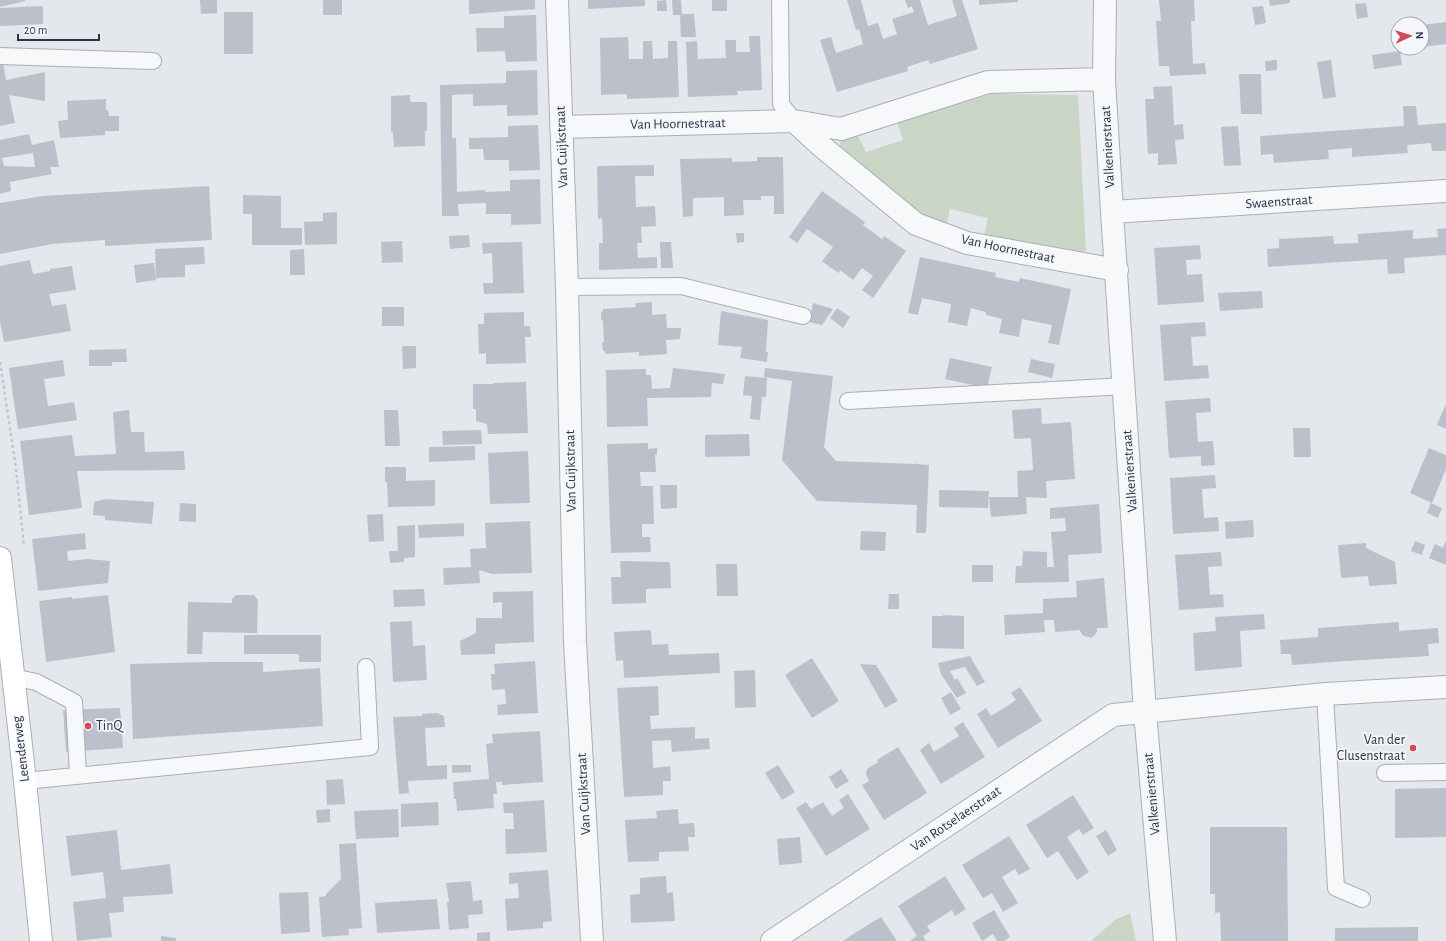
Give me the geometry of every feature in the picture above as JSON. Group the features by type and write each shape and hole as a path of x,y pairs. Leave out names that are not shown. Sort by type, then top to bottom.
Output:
{"street":[{"name":"Van Cuijkstraat","path":"556,0 567,287 575,642 592,941"},
{"name":"Valkenierstraat","path":"1105,0 1104,79 1112,212 1145,712 1165,941"},
{"name":"Van Hoornestraat","path":"561,127 794,121 841,129 988,82 1104,79"},
{"name":"Van Hoornestraat","path":"794,121 820,145 916,224 967,243 1117,270"},
{"name":"Swaenstraat","path":"1112,212 1446,192"},
{"name":"Leenderweg","path":"0,558 6,678 25,780 41,941"},
{"path":"1145,712 1325,694 1446,687"},
{"name":"Van Rotselaerstraat","path":"772,941 1113,715 1145,712"}],"lane":[{"path":"780,0 781,104 794,121"},
{"path":"0,56 153,61"},
{"path":"567,287 681,286 803,316"},
{"path":"848,401 1124,386"},
{"path":"25,780 370,746 366,667"},
{"path":"6,678 36,682 74,702 78,775"},
{"path":"1325,694 1336,888 1362,899"},
{"path":"1385,774 1446,772"}],"green space":[{"path":"992,94 1078,95 1086,251 1067,253 984,235 988,218 950,209 946,227 927,223 838,155 841,138 857,134 866,152 903,140 897,122"},
{"path":"1130,913 1136,941 1091,941 1115,920"}],"building":[{"path":"0,0 25,0 25,1 0,7"},
{"path":"200,0 217,0 217,13 201,14"},
{"path":"323,0 342,0 342,15 323,15"},
{"path":"469,0 535,0 535,9 469,14"},
{"path":"588,0 645,0 645,6 588,9"},
{"path":"666,0 667,11 657,11 657,1"},
{"path":"672,0 681,0 682,14 694,14 696,37 681,37 680,15 673,15"},
{"path":"712,0 727,0 727,11 712,11"},
{"path":"847,0 861,0 868,26 878,23 883,39 897,34 892,19 914,12 912,6 908,8 905,0 920,0 928,25 957,16 952,0 962,0 978,49 930,64 928,60 907,67 908,71 837,92 820,40 831,37 836,53 863,44 859,29 856,30"},
{"path":"979,0 1018,0 1018,2 979,5"},
{"path":"1159,0 1194,0 1195,21 1191,21 1193,64 1205,63 1206,74 1170,76 1169,66 1159,66 1156,21 1161,21"},
{"path":"1269,0 1290,0 1290,3 1270,6"},
{"path":"1366,3 1368,17 1357,19 1355,4"},
{"path":"43,6 43,24 0,26 0,8"},
{"path":"1263,6 1266,23 1255,25 1252,7"},
{"path":"224,12 253,12 253,54 224,54"},
{"path":"536,15 537,61 506,62 505,51 477,52 476,28 504,28 504,16"},
{"path":"1446,22 1446,44 1430,46 1430,24"},
{"path":"749,36 760,36 762,90 737,91 738,95 688,97 686,42 697,41 698,59 726,58 725,40 736,40 736,52 750,52"},
{"path":"628,37 629,59 643,59 643,41 652,41 653,59 668,58 668,41 677,41 679,97 627,99 627,94 601,95 600,38"},
{"path":"1390,52 1390,56 1401,56 1402,65 1374,69 1372,55"},
{"path":"1277,60 1277,70 1266,71 1265,61"},
{"path":"1331,60 1336,97 1323,99 1317,62"},
{"path":"3,63 6,80 45,72 45,101 9,95 15,123 0,126 0,64"},
{"path":"537,70 538,115 507,116 507,105 473,106 473,94 452,95 452,138 456,138 457,192 485,190 485,192 510,191 510,180 540,179 541,224 511,225 511,214 486,214 486,203 458,204 459,216 442,216 440,85 506,83 506,71"},
{"path":"1239,74 1261,74 1262,114 1241,114"},
{"path":"1172,86 1174,125 1183,124 1184,139 1175,140 1177,164 1158,165 1158,153 1148,154 1145,99 1154,99 1153,87"},
{"path":"410,95 410,102 427,102 427,131 425,131 425,146 394,147 393,132 391,132 391,96"},
{"path":"106,99 106,110 108,110 109,116 119,116 119,131 105,131 105,135 60,138 58,121 68,120 67,101"},
{"path":"1403,106 1416,106 1418,125 1446,123 1446,151 1432,151 1431,143 1407,145 1408,153 1352,157 1352,148 1328,150 1329,159 1274,163 1273,154 1261,155 1260,136 1404,126"},
{"path":"538,125 540,170 509,171 509,160 484,160 483,149 469,149 469,138 508,137 508,126"},
{"path":"1238,126 1241,165 1224,166 1221,127"},
{"path":"29,134 32,145 54,140 59,167 50,167 52,174 10,182 11,191 0,194 0,140","holes":["33,153 35,167 4,166 2,158"]},
{"path":"757,157 783,157 784,214 774,214 774,196 761,196 761,200 743,200 744,215 724,216 724,197 693,198 693,216 683,217 680,159 732,158 732,162 757,161"},
{"path":"654,165 654,176 635,176 636,207 655,206 656,226 641,227 642,243 637,243 638,258 657,257 657,268 599,270 599,243 603,243 602,218 598,219 597,166"},
{"path":"209,186 212,240 105,246 105,240 52,244 0,254 0,203 43,196"},
{"path":"822,191 865,222 863,225 882,239 884,236 906,251 873,298 862,290 873,276 862,268 853,280 840,270 839,273 822,261 833,247 807,229 797,243 789,237"},
{"path":"243,195 281,196 281,228 302,228 302,245 252,245 252,214 243,214"},
{"path":"337,212 337,244 305,245 304,222 323,221 323,213"},
{"path":"1446,228 1446,255 1404,258 1405,273 1388,274 1387,259 1268,267 1267,249 1279,248 1279,239 1333,236 1334,244 1358,243 1358,234 1413,230 1413,239 1438,237 1437,229"},
{"path":"736,233 744,233 744,242 737,243"},
{"path":"469,235 470,247 450,249 449,236"},
{"path":"402,241 403,262 382,263 381,242"},
{"path":"522,242 524,293 484,294 483,283 493,283 492,253 483,254 482,243"},
{"path":"660,242 671,242 673,268 661,268"},
{"path":"1200,245 1201,259 1186,260 1187,275 1202,274 1204,302 1158,305 1154,248"},
{"path":"204,247 205,264 185,265 185,277 156,278 155,249"},
{"path":"304,249 305,275 290,275 290,250"},
{"path":"920,257 996,273 995,277 1019,282 1020,278 1071,289 1059,345 1048,343 1052,325 1022,319 1019,337 999,333 1002,319 986,315 986,312 971,308 967,326 948,322 951,304 922,298 918,315 908,313"},
{"path":"30,260 33,274 50,271 50,269 72,266 76,290 49,294 52,306 66,304 71,331 4,342 0,321 0,266"},
{"path":"154,263 156,280 136,283 134,265"},
{"path":"1262,291 1263,308 1220,311 1218,293"},
{"path":"652,302 652,315 666,314 667,328 681,328 680,339 666,340 667,354 639,356 639,352 605,354 602,343 604,342 603,321 601,319 603,309 636,307 635,303"},
{"path":"813,303 833,309 822,325 809,322"},
{"path":"382,307 404,307 404,326 382,326"},
{"path":"837,308 850,317 843,328 830,318"},
{"path":"721,311 768,320 766,352 768,352 767,362 740,358 742,347 718,345"},
{"path":"524,312 524,326 530,326 531,337 525,337 526,363 486,364 486,353 479,354 478,324 484,324 484,313"},
{"path":"1205,322 1206,336 1191,337 1193,366 1208,365 1209,378 1164,381 1160,325"},
{"path":"402,346 416,346 416,368 403,369"},
{"path":"126,349 127,362 112,362 112,366 89,366 89,350"},
{"path":"950,358 992,367 987,388 945,379"},
{"path":"1031,359 1055,364 1052,378 1028,372"},
{"path":"63,360 65,376 44,379 48,406 74,402 77,420 18,429 9,368"},
{"path":"673,368 725,374 723,384 712,383 711,397 647,398 648,426 607,427 606,370 646,369 646,375 651,375 652,389 670,388"},
{"path":"765,368 833,376 824,447 836,461 915,464 916,461 916,464 929,465 926,533 916,533 917,505 817,501 782,460 792,381 764,377"},
{"path":"745,376 767,378 766,397 762,397 760,420 750,419 752,396 743,395"},
{"path":"526,382 528,433 488,434 487,424 476,421 476,409 473,409 473,384"},
{"path":"1210,398 1211,412 1196,413 1198,442 1213,441 1215,465 1201,466 1201,456 1169,458 1165,401"},
{"path":"1446,404 1446,429 1437,425"},
{"path":"1041,408 1042,424 1071,422 1075,479 1046,481 1047,498 1026,497 1027,514 991,517 989,497 1018,497 1017,471 1033,470 1031,438 1014,439 1012,410"},
{"path":"129,410 131,432 144,432 145,452 184,451 185,470 77,471 82,508 29,515 20,441 72,435 75,456 116,454 113,412"},
{"path":"384,410 398,410 400,446 385,446"},
{"path":"1293,428 1310,428 1311,457 1294,457"},
{"path":"481,430 482,444 443,445 442,431"},
{"path":"749,434 750,456 705,457 705,435"},
{"path":"648,443 648,449 657,448 657,455 655,455 656,472 640,472 641,486 653,486 654,524 642,524 642,537 650,537 651,552 611,553 607,444"},
{"path":"475,446 475,460 429,462 429,447"},
{"path":"1429,448 1446,455 1446,469 1432,503 1410,493"},
{"path":"528,451 530,503 490,504 488,453"},
{"path":"385,467 406,467 406,481 435,480 435,506 388,507"},
{"path":"1215,475 1216,488 1202,489 1204,518 1218,517 1219,531 1173,534 1170,478"},
{"path":"660,485 677,485 677,508 661,509"},
{"path":"939,490 989,491 988,508 939,507"},
{"path":"106,499 154,502 152,524 105,520 105,516 93,515 94,502"},
{"path":"180,503 196,504 196,522 179,521"},
{"path":"1431,503 1442,508 1438,518 1427,513"},
{"path":"1099,504 1102,553 1068,555 1069,582 1015,583 1016,566 1022,566 1023,551 1047,552 1047,567 1054,567 1051,532 1066,531 1065,518 1050,519 1050,508"},
{"path":"383,514 384,541 369,542 367,515"},
{"path":"1253,520 1254,537 1226,539 1225,522"},
{"path":"530,521 532,573 492,574 479,570 480,583 444,585 443,568 471,567 470,549 486,548 485,523"},
{"path":"464,523 464,536 419,538 418,525"},
{"path":"415,525 415,557 404,558 404,562 390,563 389,551 398,551 397,526"},
{"path":"861,531 886,532 885,551 860,550"},
{"path":"85,533 86,549 67,551 68,561 87,559 110,561 108,583 38,591 32,539"},
{"path":"1415,541 1425,545 1422,555 1411,551"},
{"path":"1446,541 1446,565 1429,558 1435,544 1443,548"},
{"path":"1366,543 1366,548 1395,562 1397,584 1369,586 1368,576 1341,578 1338,545"},
{"path":"1221,552 1222,566 1208,567 1210,595 1223,594 1224,607 1179,610 1175,555"},
{"path":"620,561 670,562 671,588 646,589 646,603 612,604 611,577 621,577"},
{"path":"716,564 737,564 738,596 717,596"},
{"path":"972,565 993,565 993,582 972,582"},
{"path":"1104,578 1108,628 1097,628 1097,632 1092,638 1084,636 1080,630 1055,632 1054,620 1044,620 1045,632 1005,635 1004,615 1043,613 1043,599 1077,597 1076,581"},
{"path":"424,589 425,606 394,607 393,590"},
{"path":"533,591 534,642 495,644 495,654 461,655 460,641 476,633 476,618 502,618 502,602 493,603 493,592"},
{"path":"889,594 899,594 899,609 888,609"},
{"path":"108,595 115,652 46,662 39,601"},
{"path":"236,595 254,595 258,600 257,633 203,632 202,654 187,654 188,602 232,603 232,599"},
{"path":"1264,614 1265,629 1240,631 1242,667 1195,671 1193,633 1216,631 1215,617"},
{"path":"932,616 964,616 964,649 932,648"},
{"path":"412,621 413,646 425,645 427,680 393,682 390,622"},
{"path":"1399,622 1399,631 1438,628 1439,643 1428,644 1429,656 1292,665 1291,654 1281,654 1280,640 1318,637 1318,628"},
{"path":"651,630 652,645 668,644 669,655 719,653 720,673 624,678 623,660 616,661 614,632"},
{"path":"244,635 321,635 321,662 299,662 299,654 244,654"},
{"path":"970,656 985,682 977,686 965,667 950,671 955,680 957,678 966,693 957,698 941,674 938,663"},
{"path":"812,658 839,701 812,718 785,675"},
{"path":"535,661 538,713 498,715 497,705 506,704 505,689 492,690 491,674 495,674 494,664"},
{"path":"263,662 263,672 320,668 323,726 133,739 130,664"},
{"path":"860,664 876,665 898,701 885,708"},
{"path":"755,670 756,707 735,708 734,671"},
{"path":"658,686 659,715 650,716 651,729 695,727 695,739 709,738 710,749 672,752 671,740 652,741 653,768 670,766 671,781 663,781 663,795 624,797 617,688"},
{"path":"1020,687 1042,721 998,748 977,714 986,708 991,716 1004,708 1016,700 1011,693"},
{"path":"951,692 961,709 950,715 941,698"},
{"path":"120,708 123,748 66,752 63,710"},
{"path":"437,713 444,716 445,727 425,728 427,766 447,765 447,779 408,781 409,793 399,794 393,717 422,716 422,714"},
{"path":"963,722 985,757 941,784 920,750 929,743 934,752 959,736 954,728"},
{"path":"540,731 543,782 502,785 502,782 496,782 497,794 493,794 494,808 457,811 456,799 454,799 453,782 489,779 486,744 493,743 492,734"},
{"path":"898,747 927,793 884,820 862,785 869,781 866,774 867,769 878,762 877,760"},
{"path":"452,765 471,765 471,772 452,773"},
{"path":"778,765 795,792 782,800 765,773"},
{"path":"841,769 849,781 836,789 829,777"},
{"path":"343,779 345,804 327,805 326,780"},
{"path":"1446,788 1446,837 1395,838 1395,789"},
{"path":"848,794 870,829 826,856 796,808 806,802 811,809 823,802 832,816 844,808 839,800"},
{"path":"1073,795 1094,828 1083,835 1079,829 1067,837 1089,872 1077,880 1058,851 1047,858 1026,825"},
{"path":"544,800 547,852 506,854 505,829 514,829 513,813 504,813 503,803"},
{"path":"438,802 439,825 401,827 401,804"},
{"path":"330,809 330,822 317,823 316,810"},
{"path":"398,809 399,837 356,839 354,811"},
{"path":"678,809 679,824 694,823 695,837 688,837 689,851 659,852 659,861 628,862 625,820 657,818 656,811"},
{"path":"1210,827 1287,827 1288,941 1221,941 1220,912 1215,913 1215,894 1210,894"},
{"path":"117,830 121,870 170,864 173,894 123,897 124,912 109,913 112,937 77,941 73,902 106,898 103,872 71,876 66,836"},
{"path":"1106,830 1117,850 1108,856 1096,836"},
{"path":"1009,836 1030,869 1019,875 1015,869 1002,877 1018,903 1003,912 992,893 983,898 962,865"},
{"path":"800,837 802,863 779,865 777,839"},
{"path":"356,843 362,928 348,929 349,935 322,937 319,897 326,896 326,894 341,879 339,844"},
{"path":"548,870 552,921 543,922 543,928 507,931 505,899 519,898 518,883 509,884 509,873"},
{"path":"666,876 667,893 673,892 675,921 631,923 630,895 640,894 640,878"},
{"path":"945,876 966,909 955,916 952,910 927,926 930,931 923,936 926,941 910,941 917,936 898,906"},
{"path":"471,881 473,901 482,900 483,914 468,915 469,928 449,930 447,902 449,902 446,883"},
{"path":"308,892 310,932 281,934 279,893"},
{"path":"437,899 440,929 377,933 375,903"},
{"path":"994,910 1010,937 1004,941 997,941 993,934 982,941 972,923"},
{"path":"881,917 897,941 843,941 858,931"},
{"path":"1418,927 1418,941 1335,941 1335,928"},
{"path":"490,932 490,941 477,941 477,933"},
{"path":"161,936 176,938 176,941 161,941"}],"place":[{"name":"TinQ","path":"88,726"},
{"name":"Van der Clusenstraat","path":"1413,748"}]}
